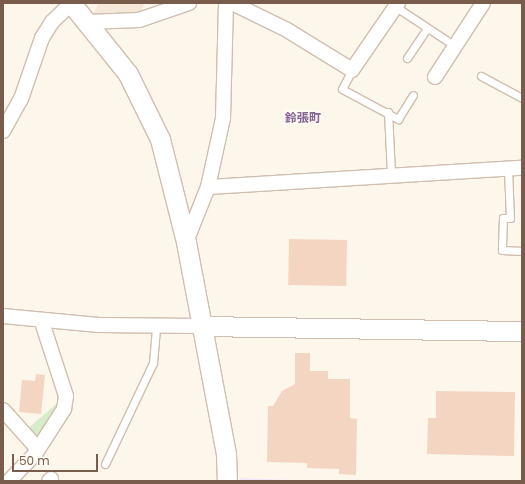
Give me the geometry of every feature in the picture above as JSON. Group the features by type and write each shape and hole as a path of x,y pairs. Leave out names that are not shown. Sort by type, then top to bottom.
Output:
{"street":[{"path":"3,131 21,99 42,38 52,22 72,3 128,74 160,139 186,242 200,326 226,454 227,481"},
{"path":"88,22 139,20 188,3"},
{"path":"186,242 208,187 223,118 226,3"},
{"path":"232,3 287,30 352,70 397,5"},
{"path":"435,77 483,3"},
{"path":"208,187 391,174 515,168"},
{"path":"3,316 42,322 522,331"},
{"path":"8,481 38,449 64,409 66,396 42,322"},
{"path":"3,410 38,449"}],"lane":[{"path":"397,5 427,28 455,46"},
{"path":"406,58 427,28"},
{"path":"352,70 342,89 388,112 398,119 413,95"},
{"path":"481,76 522,98"},
{"path":"388,112 391,174"},
{"path":"515,168 510,218 503,218 502,250 522,251"},
{"path":"105,464 153,363 156,325"}],"shaded area":[{"path":"99,3 145,3 138,16 124,18 92,15"},
{"path":"240,478 316,481 240,481"}],"green space":[{"path":"60,401 40,439 34,439 26,430"}],"building":[{"path":"289,239 347,240 346,286 288,285"},
{"path":"295,353 310,353 310,371 328,371 328,379 350,379 350,418 357,419 356,475 339,474 339,469 307,468 307,463 267,462 268,406 273,406 282,391 295,384"},
{"path":"36,374 45,375 41,414 19,412 22,380 35,381"},
{"path":"436,391 515,392 514,456 427,454 428,418 436,418"}],"district":[{"name":"鈴張町","path":"303,118"}]}
